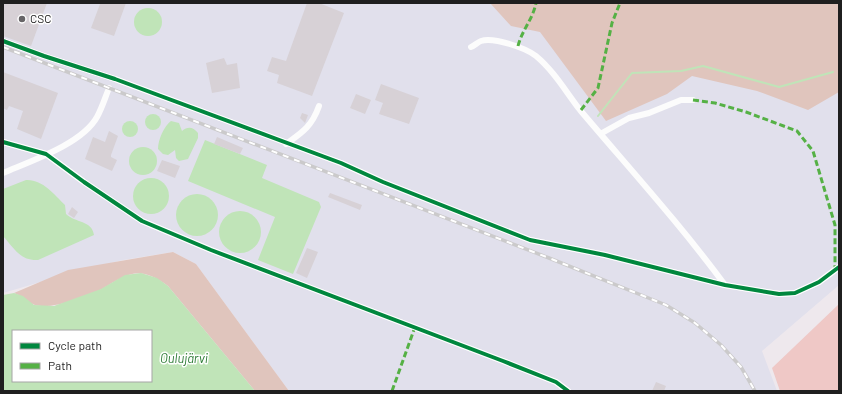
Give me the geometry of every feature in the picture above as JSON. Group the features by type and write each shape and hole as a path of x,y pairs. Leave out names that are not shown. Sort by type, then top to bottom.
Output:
{"street":[{"path":"471,48 482,40 518,46 535,56 557,79 695,244 725,285"},
{"path":"3,41 115,79 286,144 341,163 383,182 530,240 605,255 725,285 779,294 795,293 818,282 839,267"},
{"path":"3,173 46,154 84,132 97,118 109,88"},
{"path":"602,133 629,118 649,113 681,100 693,100"},
{"path":"286,144 310,126 315,119 319,106"},
{"path":"3,142 46,154 84,182 142,221 218,253 523,368 556,382 568,391"}],"shaded area":[{"path":"3,3 839,3 839,285 762,351 777,391 289,391 196,264 173,252 123,260 78,271 3,293"},
{"path":"490,3 838,3 839,92 808,110 757,91 692,76 667,94 606,121 540,32 511,26"},
{"path":"173,252 196,264 289,391 255,391 168,286 149,275 127,275 87,296 50,306 35,305 14,293 68,270"},
{"path":"839,304 839,391 780,391 772,368"}],"water":[{"path":"148,8 158,12 162,22 158,32 148,36 138,32 134,22 138,12"},
{"path":"150,114 156,114 161,119 159,128 156,130 150,130 145,125 145,119"},
{"path":"127,121 133,121 138,126 136,135 133,137 127,137 122,132 122,126"},
{"path":"171,121 179,123 182,131 186,128 190,128 194,129 198,133 198,138 188,159 179,161 176,158 175,150 168,155 163,154 158,149 162,134 166,126"},
{"path":"205,140 267,165 262,178 319,202 321,207 293,274 258,260 275,217 188,181"},
{"path":"143,147 153,151 157,161 153,171 143,175 133,171 129,161 133,151"},
{"path":"155,178 164,183 168,189 168,203 164,209 155,214 147,214 138,209 134,203 133,192 138,183 144,179"},
{"path":"26,180 37,182 52,192 65,205 66,214 87,224 93,230 94,235 38,260 26,258 18,253 3,236 3,189"},
{"path":"197,194 212,200 218,215 212,230 197,236 182,230 176,215 182,200"},
{"path":"240,211 255,217 261,232 255,247 240,253 225,247 219,232 225,217"},
{"name":"Oulujärvi","path":"141,273 157,278 168,286 255,391 3,391 3,295 14,293 23,296 34,305 54,306 101,289 125,275"}],"building":[{"name":"CSC","path":"3,3 47,3 31,46 3,36"},
{"path":"97,3 126,3 114,36 91,28 100,4"},
{"path":"307,3 319,3 344,13 312,96 277,83 279,75 267,71 272,57 286,61"},
{"path":"224,58 227,65 237,63 240,88 212,93 206,63"},
{"path":"3,72 58,93 41,139 17,129 23,111 9,106 7,110 3,108"},
{"path":"381,84 419,98 409,124 379,114 383,103 375,100"},
{"path":"356,94 371,100 365,114 350,108"},
{"path":"302,113 308,115 305,123 300,118"},
{"path":"109,131 118,136 111,155 111,157 117,160 112,171 85,159 93,137 105,142"},
{"path":"217,137 243,148 240,154 214,144"},
{"path":"162,160 180,166 175,178 157,171"},
{"path":"330,193 362,205 360,210 328,197"},
{"path":"72,207 78,212 74,218 68,214"},
{"path":"307,248 318,252 307,278 296,273"},
{"path":"656,382 666,386 664,391 652,391"}],"waterway":[{"path":"598,116 632,73 681,71 703,66 779,87 833,72"}],"railway":[{"path":"3,47 549,258 666,305 695,323 721,345 741,367 755,391"}],"marked path":[{"path":"518,46 535,9 536,3"},
{"path":"581,110 598,88 612,23 620,3"},
{"path":"693,100 715,103 746,112 797,131 813,151 835,225 835,271"},
{"path":"392,391 415,327"}],"cycle path":[{"path":"3,41 115,79 341,163 383,182 530,240 605,255 725,285 779,294 795,293 819,282 839,267"},
{"path":"3,142 46,154 84,182 142,221 211,250 556,382 568,391"}],"place":[{"name":"CSC","path":"22,19"}]}
